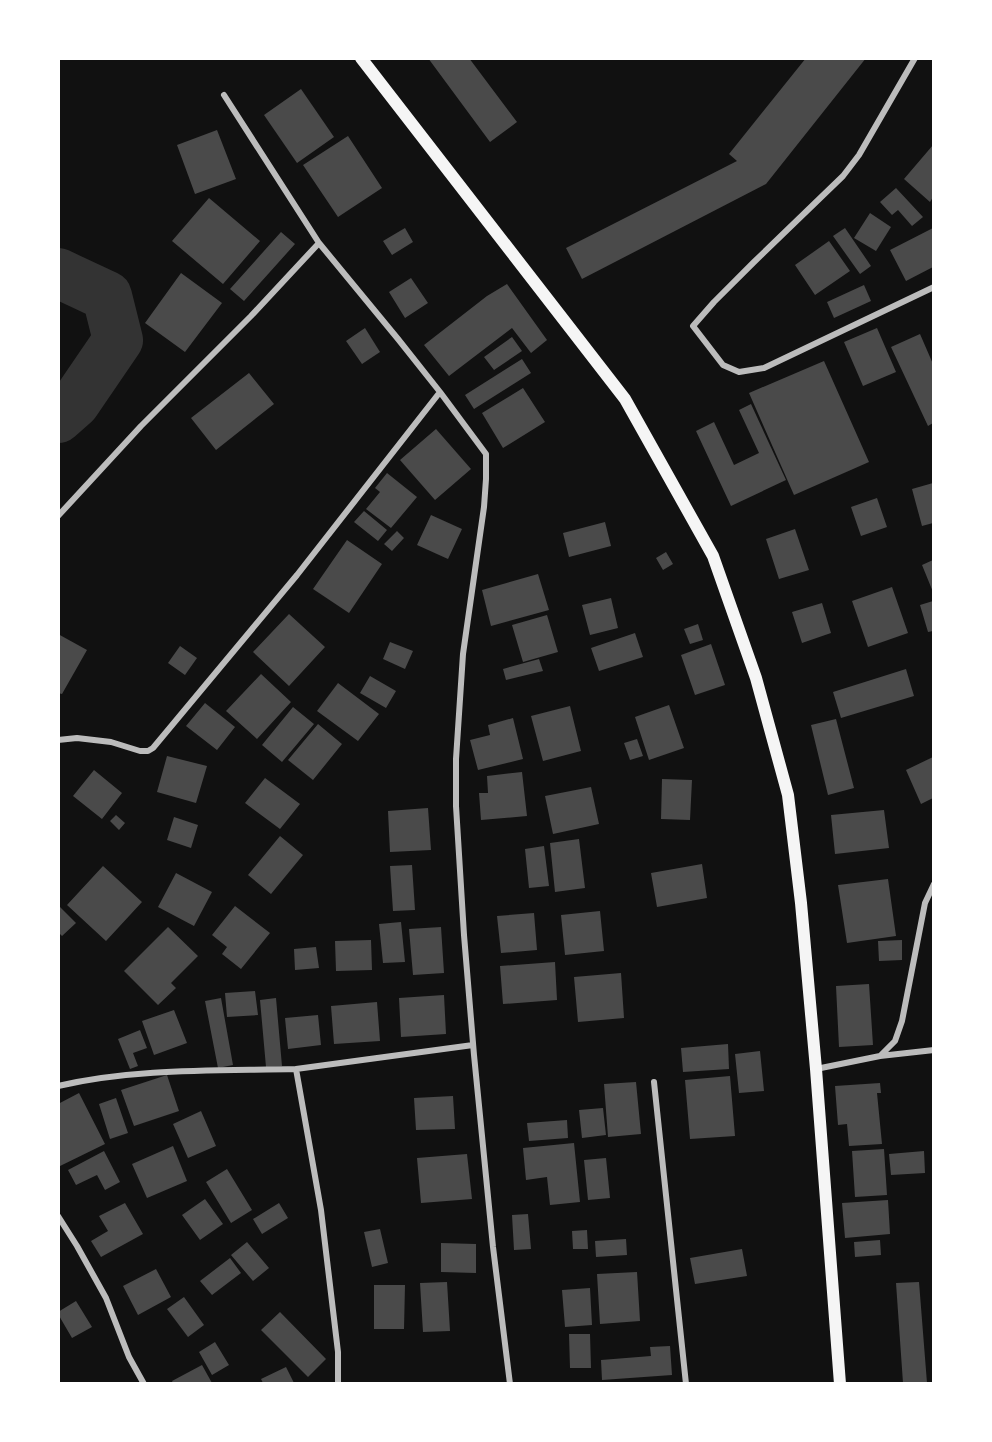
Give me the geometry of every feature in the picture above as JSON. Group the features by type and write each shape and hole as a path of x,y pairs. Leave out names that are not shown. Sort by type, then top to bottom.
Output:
{"main road":[{"path":"361,58 625,399 713,556 756,678 788,795 801,903 816,1069 840,1383"}],"street":[{"path":"915,58 859,155 843,176 738,278 693,326 723,365 739,372 764,368 933,287"},
{"path":"224,94 319,243 440,392 486,454 484,507 463,654 456,759 456,806 473,1045 493,1247 510,1383"},
{"path":"58,516 141,426 251,316 319,243"},
{"path":"58,740 77,738 111,742 140,750 148,751 153,748 297,575 440,392"},
{"path":"880,1056 895,1041 902,1021 925,903 933,884"},
{"path":"58,1086 123,1075 186,1071 296,1069 473,1045"},
{"path":"816,1069 880,1056 933,1050"},
{"path":"296,1069 321,1210 338,1352 338,1383"},
{"path":"654,1082 686,1383"},
{"path":"58,1216 106,1298 129,1358 144,1383"}],"building":[{"path":"428,58 469,58 517,122 490,142"},
{"path":"806,58 866,58 766,184 582,279 566,248 737,161 729,154"},
{"path":"301,89 334,137 297,163 264,115"},
{"path":"217,130 236,179 195,194 177,145"},
{"path":"348,136 382,188 338,217 303,165"},
{"path":"933,145 933,197 930,202 904,179"},
{"path":"896,188 923,217 912,226 898,210 892,215 880,202"},
{"path":"209,198 260,241 223,284 172,241"},
{"path":"870,213 891,227 876,251 854,238"},
{"path":"405,228 413,242 392,255 383,241"},
{"path":"845,228 871,266 860,274 833,236"},
{"path":"933,228 933,267 906,281 890,250"},
{"path":"281,232 295,244 244,301 230,289"},
{"path":"829,241 850,271 815,295 795,265"},
{"path":"181,273 222,303 185,352 145,323"},
{"path":"411,278 428,303 405,318 389,292"},
{"path":"507,284 547,340 531,353 512,328 449,376 424,345 487,296"},
{"path":"864,285 871,301 834,318 827,302"},
{"path":"365,328 380,352 362,364 346,341"},
{"path":"877,328 896,372 863,386 844,342"},
{"path":"920,334 933,364 933,423 928,426 891,347"},
{"path":"512,337 522,351 494,370 484,357"},
{"path":"522,359 531,373 474,409 465,395"},
{"path":"824,361 869,462 794,495 749,393"},
{"path":"249,373 274,404 216,450 191,418"},
{"path":"523,388 545,422 503,448 482,413"},
{"path":"751,404 786,480 731,506 696,431 714,422 734,465 759,453 739,410"},
{"path":"436,429 471,469 435,500 400,460"},
{"path":"387,473 417,497 391,528 366,509 380,492 375,488"},
{"path":"933,483 933,523 922,526 912,489"},
{"path":"877,498 887,527 861,536 851,507"},
{"path":"364,511 387,530 378,541 354,522"},
{"path":"431,515 462,529 448,559 417,545"},
{"path":"605,522 611,546 569,557 563,533"},
{"path":"795,529 809,570 779,579 766,539"},
{"path":"397,531 404,538 392,551 384,544"},
{"path":"347,540 382,564 349,613 313,589"},
{"path":"666,552 673,564 663,570 656,558"},
{"path":"933,560 933,592 922,565"},
{"path":"538,574 549,610 491,626 482,590"},
{"path":"892,587 908,633 868,647 852,601"},
{"path":"611,598 618,628 590,635 582,605"},
{"path":"933,601 933,631 928,632 920,605"},
{"path":"822,603 831,633 802,643 792,612"},
{"path":"289,614 325,647 289,686 253,652"},
{"path":"547,615 558,652 523,662 512,625"},
{"path":"698,624 703,640 690,644 684,629"},
{"path":"635,633 643,657 599,671 591,648"},
{"path":"58,634 87,650 62,694 58,693"},
{"path":"390,642 413,651 405,669 383,659"},
{"path":"711,644 725,685 695,695 681,655"},
{"path":"180,646 197,658 185,675 168,663"},
{"path":"539,659 543,671 506,680 503,669"},
{"path":"906,669 914,696 841,718 833,692"},
{"path":"261,674 291,702 257,739 226,711"},
{"path":"370,676 396,691 386,708 360,693"},
{"path":"338,683 379,714 358,741 317,711"},
{"path":"205,703 235,727 217,750 186,726"},
{"path":"669,705 684,748 649,760 635,717"},
{"path":"570,706 581,751 543,761 531,716"},
{"path":"293,707 314,724 282,762 262,745"},
{"path":"513,718 523,759 478,770 470,740 490,735 488,725"},
{"path":"836,719 854,788 828,795 811,725"},
{"path":"318,724 342,744 313,780 288,760"},
{"path":"637,739 643,756 630,760 624,743"},
{"path":"167,756 207,766 196,803 157,792"},
{"path":"933,757 933,798 921,804 906,770"},
{"path":"94,770 122,793 102,819 73,796"},
{"path":"522,772 527,816 481,820 479,793 488,793 487,776"},
{"path":"265,778 300,804 280,829 245,803"},
{"path":"662,779 692,780 690,820 661,819"},
{"path":"591,787 599,824 553,834 545,796"},
{"path":"428,808 431,850 390,852 388,811"},
{"path":"884,810 889,848 835,854 831,815"},
{"path":"116,815 125,823 119,830 110,821"},
{"path":"174,817 198,825 191,848 167,840"},
{"path":"280,836 303,855 271,894 248,875"},
{"path":"579,839 585,888 555,892 550,843"},
{"path":"544,846 549,886 529,888 525,849"},
{"path":"702,864 707,898 657,907 651,873"},
{"path":"412,865 415,910 393,911 390,866"},
{"path":"103,866 142,902 106,941 67,905"},
{"path":"176,873 212,892 194,926 158,907"},
{"path":"888,879 896,936 847,943 838,885"},
{"path":"58,905 76,923 62,936 58,932"},
{"path":"235,906 270,933 241,969 222,954 227,947 212,935"},
{"path":"600,911 604,951 565,955 561,915"},
{"path":"534,913 537,950 501,953 497,916"},
{"path":"401,922 405,962 383,963 379,924"},
{"path":"168,927 198,956 171,983 176,988 158,1005 124,971"},
{"path":"441,927 444,973 413,975 409,929"},
{"path":"371,940 372,970 336,971 335,941"},
{"path":"902,940 902,960 879,961 878,941"},
{"path":"316,947 319,968 295,970 294,949"},
{"path":"555,962 557,1000 503,1004 500,966"},
{"path":"621,973 624,1018 578,1022 574,977"},
{"path":"869,984 873,1045 839,1047 836,986"},
{"path":"255,991 258,1015 227,1017 225,993"},
{"path":"444,995 446,1034 401,1037 399,998"},
{"path":"221,998 233,1065 218,1068 205,1001"},
{"path":"276,998 282,1066 266,1067 260,1000"},
{"path":"377,1002 380,1041 334,1044 331,1006"},
{"path":"174,1010 187,1043 154,1055 142,1021"},
{"path":"318,1015 321,1045 288,1049 285,1018"},
{"path":"140,1030 147,1048 133,1053 138,1066 130,1069 118,1039"},
{"path":"728,1044 729,1069 683,1072 681,1048"},
{"path":"760,1051 764,1091 739,1093 735,1054"},
{"path":"167,1075 179,1111 134,1126 121,1090"},
{"path":"730,1076 735,1136 690,1139 685,1080"},
{"path":"636,1082 641,1134 608,1137 604,1084"},
{"path":"880,1083 881,1093 877,1093 882,1144 849,1146 847,1124 838,1125 835,1086"},
{"path":"79,1093 105,1144 58,1167 58,1104"},
{"path":"453,1096 455,1129 416,1130 414,1098"},
{"path":"116,1098 128,1133 110,1139 99,1104"},
{"path":"603,1108 606,1135 582,1138 579,1110"},
{"path":"201,1111 216,1146 188,1158 173,1124"},
{"path":"567,1120 568,1138 529,1141 527,1123"},
{"path":"574,1143 580,1202 550,1205 547,1177 526,1180 523,1148"},
{"path":"173,1146 187,1181 147,1198 132,1164"},
{"path":"884,1149 887,1195 855,1197 852,1151"},
{"path":"104,1151 120,1182 105,1190 97,1175 76,1185 68,1170"},
{"path":"924,1151 925,1173 891,1175 889,1154"},
{"path":"467,1154 472,1199 421,1203 417,1158"},
{"path":"606,1158 610,1198 588,1200 584,1160"},
{"path":"227,1169 252,1210 231,1223 206,1182"},
{"path":"205,1199 223,1224 200,1240 182,1215"},
{"path":"888,1200 890,1234 845,1238 842,1203"},
{"path":"125,1203 143,1234 101,1257 91,1241 108,1231 99,1216"},
{"path":"279,1203 288,1218 262,1234 253,1219"},
{"path":"528,1214 531,1249 514,1250 512,1215"},
{"path":"380,1229 388,1263 372,1267 364,1232"},
{"path":"587,1230 588,1249 573,1249 572,1231"},
{"path":"626,1239 627,1255 596,1257 595,1241"},
{"path":"880,1240 881,1255 855,1257 854,1242"},
{"path":"247,1242 269,1268 253,1281 231,1255"},
{"path":"441,1243 476,1244 476,1273 441,1272"},
{"path":"742,1249 747,1276 695,1284 690,1258"},
{"path":"230,1258 241,1273 212,1295 200,1281"},
{"path":"156,1269 171,1297 138,1315 123,1286"},
{"path":"637,1272 640,1321 600,1324 597,1274"},
{"path":"447,1282 450,1331 423,1332 420,1283"},
{"path":"919,1282 927,1383 903,1383 896,1283"},
{"path":"374,1285 405,1285 404,1329 374,1329"},
{"path":"590,1288 592,1325 565,1327 562,1290"},
{"path":"184,1297 204,1325 188,1337 167,1309"},
{"path":"76,1301 92,1327 72,1338 58,1312"},
{"path":"280,1312 326,1359 308,1377 261,1330"},
{"path":"569,1334 590,1334 591,1368 570,1368"},
{"path":"215,1342 229,1365 212,1375 199,1352"},
{"path":"670,1346 672,1375 602,1380 601,1360 651,1356 650,1347"},
{"path":"202,1365 212,1383 173,1383 172,1381"},
{"path":"286,1367 294,1383 263,1383 261,1379"}],"waterway":[{"path":"58,273 107,296 118,340 75,403 58,418"}]}
